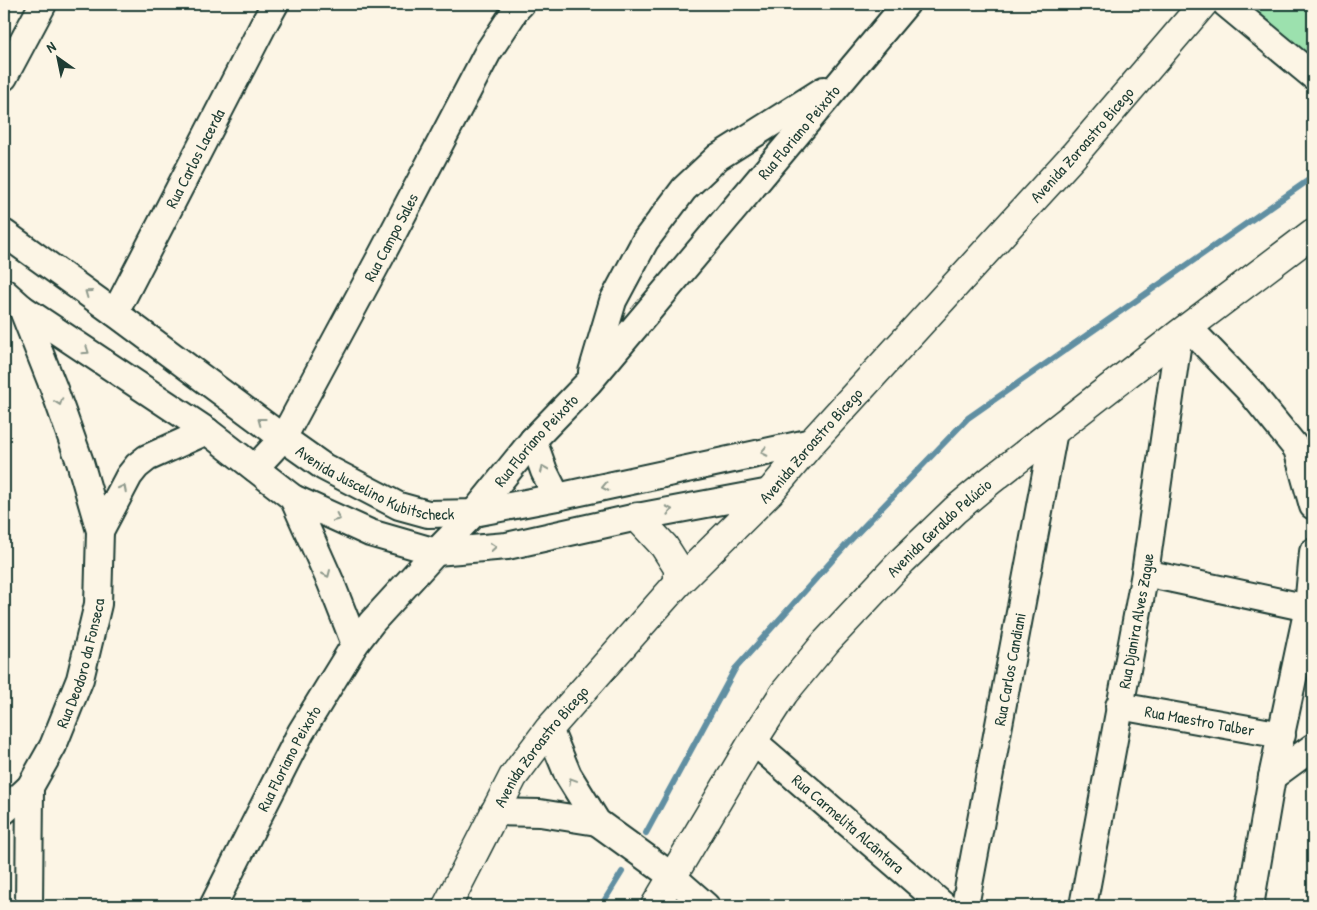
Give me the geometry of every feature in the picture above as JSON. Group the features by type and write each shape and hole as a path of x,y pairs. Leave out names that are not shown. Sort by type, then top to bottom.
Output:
{"street":[{"path":"4,77 42,4"},
{"name":"Rua Carlos Lacerda","path":"115,313 275,4"},
{"name":"Rua Campo Sales","path":"255,468 283,438 382,256 488,52 521,4"},
{"name":"Rua Floriano Peixoto","path":"213,906 301,732 355,644 372,622 474,513 532,440 589,382 906,4"},
{"name":"Avenida Zoroastro Bicego","path":"447,906 513,777 549,729 678,583 770,492 812,442 1074,155 1203,4"},
{"path":"1226,4 1313,76"},
{"path":"589,382 613,301 645,241 684,189 718,158 844,78"},
{"name":"Avenida Juscelino Kubitscheck","path":"4,233 324,467 399,506 428,514 474,513 558,497 812,442"},
{"name":"Avenida Geraldo Pelúcio","path":"655,906 753,741 790,686 826,642 902,560 990,480 1313,233"},
{"path":"13,300 207,432 293,498 370,533 436,552 507,546 637,517 770,492"},
{"name":"Rua Deodoro da Fonseca","path":"4,811 30,787 53,746 80,679 98,604 100,531 80,462 54,388 13,300"},
{"path":"1184,330 1250,391 1297,448 1313,506"},
{"name":"Rua Djanira Alves Zague","path":"1083,906 1145,573 1184,330"},
{"name":"Rua Carlos Candiani","path":"965,906 1054,431"},
{"name":"Rua Deodoro da Fonseca","path":"100,531 129,476 137,466 147,458 207,432"},
{"path":"532,440 544,472 558,497"},
{"path":"293,498 331,582 355,644"},
{"path":"637,517 664,546 678,568 678,583"},
{"path":"1250,906 1272,777 1282,735 1307,655 1308,608 1313,552"},
{"path":"1145,573 1308,608"},
{"name":"Rua Maestro Talber","path":"1119,706 1282,735"},
{"path":"549,729 568,775 598,822 673,877 706,906"},
{"name":"Rua Carmelita Alcântara","path":"753,741 944,906"},
{"path":"1272,777 1313,747"},
{"name":"Rua Deodoro da Fonseca","path":"29,906 30,787"},
{"path":"494,812 540,813 598,822"}],"green space":[{"path":"1248,4 1313,4 1313,70 1249,8"}],"waterway":[{"path":"646,833 735,669 846,545 968,418 1313,177"},
{"path":"601,906 622,872"}]}
